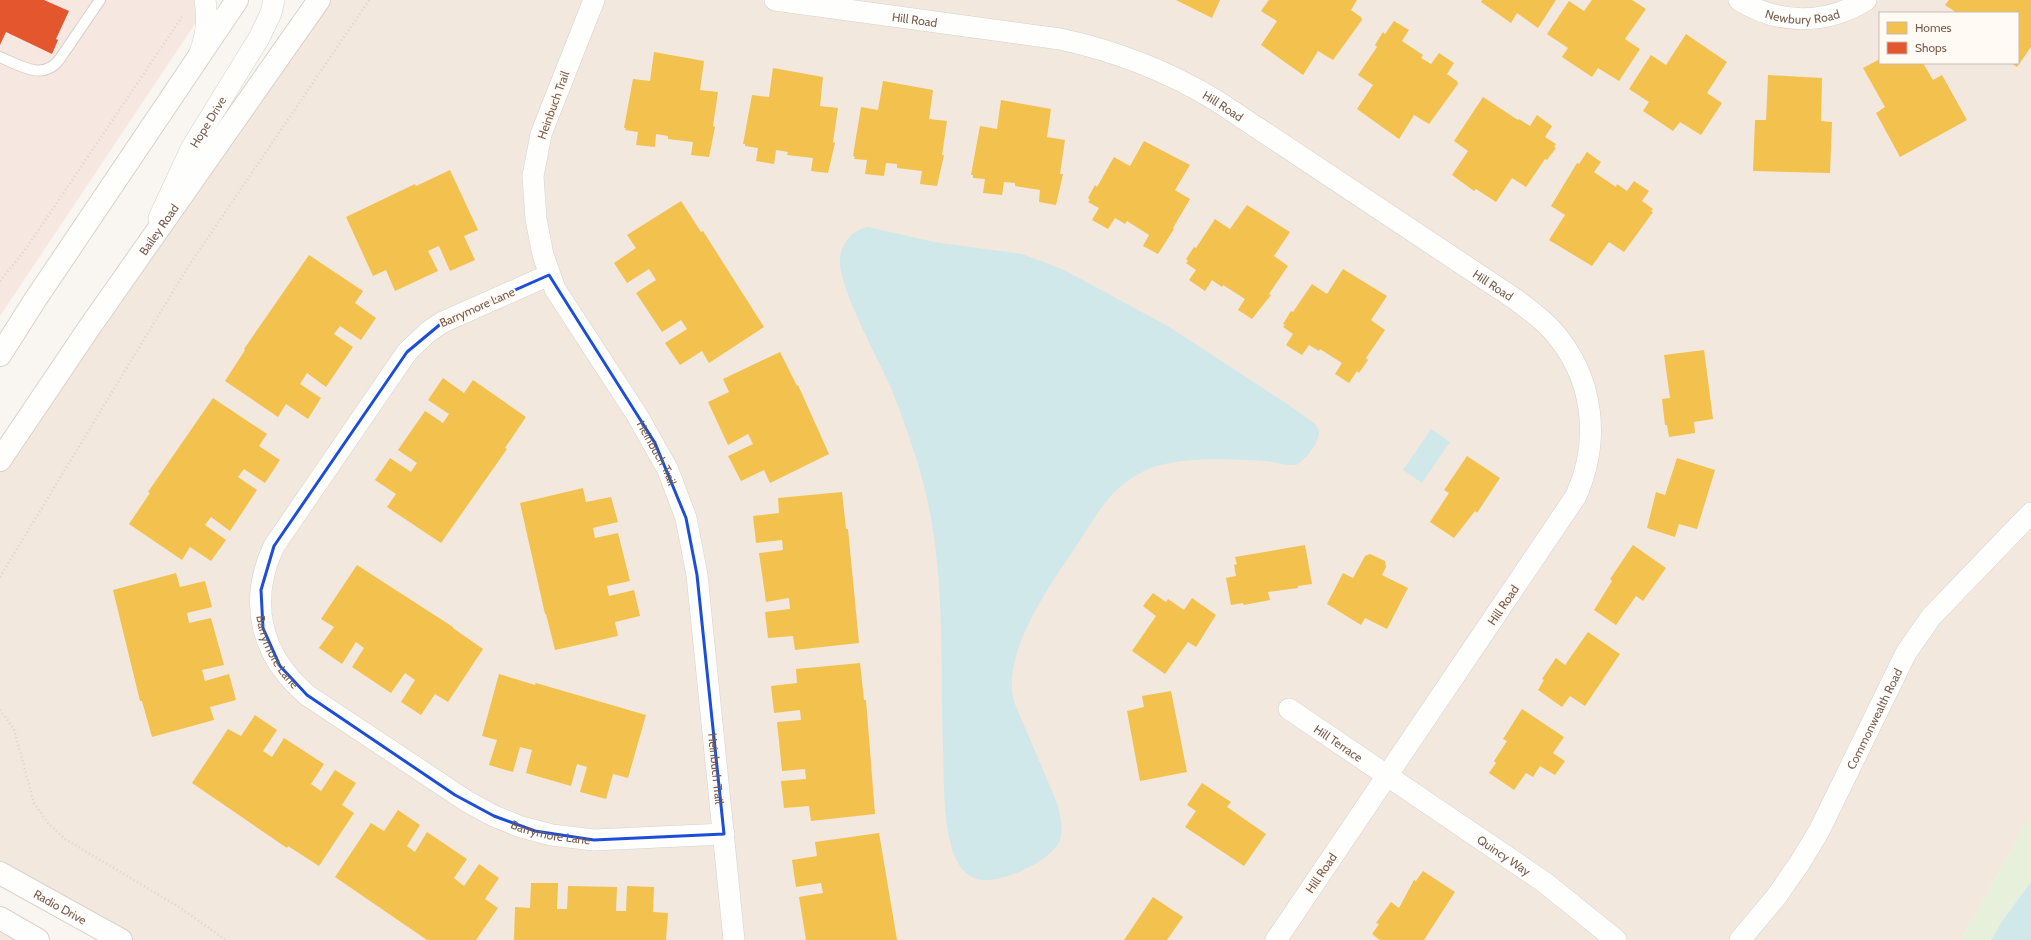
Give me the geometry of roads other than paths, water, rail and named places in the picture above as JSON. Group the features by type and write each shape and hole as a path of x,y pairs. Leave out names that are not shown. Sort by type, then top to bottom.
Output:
{"main road":[{"path":"0,355 35,300 237,0"},
{"name":"Bailey Road","path":"0,460 319,0"},
{"name":"Radio Drive","path":"0,873 120,940"},
{"path":"0,918 38,940"}],"street":[{"path":"198,58 205,42 205,0"},
{"name":"Hope Drive","path":"147,246 192,147 259,38 271,13 274,0"},
{"name":"Heinbuch Trail","path":"594,0 546,118 537,150 533,176 534,204 543,255 549,275 561,299 655,443 674,484 686,518 697,575 734,940"},
{"name":"Newbury Road","path":"1739,0 1765,13 1802,20 1838,13 1866,0"},
{"name":"Hill Road","path":"789,1 1060,38 1106,50 1159,70 1217,101 1515,299 1542,321 1560,340 1580,373 1588,402 1591,434 1590,450 1582,482 1569,509 1276,940"},
{"name":"Barrymore Lane","path":"549,275 443,322 428,332 407,352 274,546 267,563 261,590 262,620 270,649 280,666 306,695 455,795 494,816 546,834 594,840 724,834"},
{"name":"Commonwealth Road","path":"1740,940 1776,897 1815,838 1906,653 1937,611 2031,513"},
{"name":"Hill Terrace","path":"1289,709 1388,776"},
{"name":"Quincy Way","path":"1388,776 1544,882 1616,940"}],"lane":[{"path":"0,57 36,71 51,69 59,60 100,0"}],"water":[{"path":"868,227 934,242 1022,254 1062,269 1166,325 1289,405 1315,424 1319,430 1319,435 1312,450 1300,463 1296,465 1267,461 1223,459 1194,460 1166,464 1149,469 1129,480 1116,491 1101,509 1043,597 1021,641 1014,664 1012,685 1015,704 1057,803 1062,826 1060,840 1056,848 1038,862 1026,869 1002,878 982,880 967,874 957,861 952,850 949,837 944,791 938,568 927,496 917,461 892,390 860,324 845,287 841,271 840,259 845,243 857,231"},
{"path":"1431,429 1450,442 1422,483 1403,470"},
{"path":"2031,882 2031,940 1991,940 2003,920"}]}
